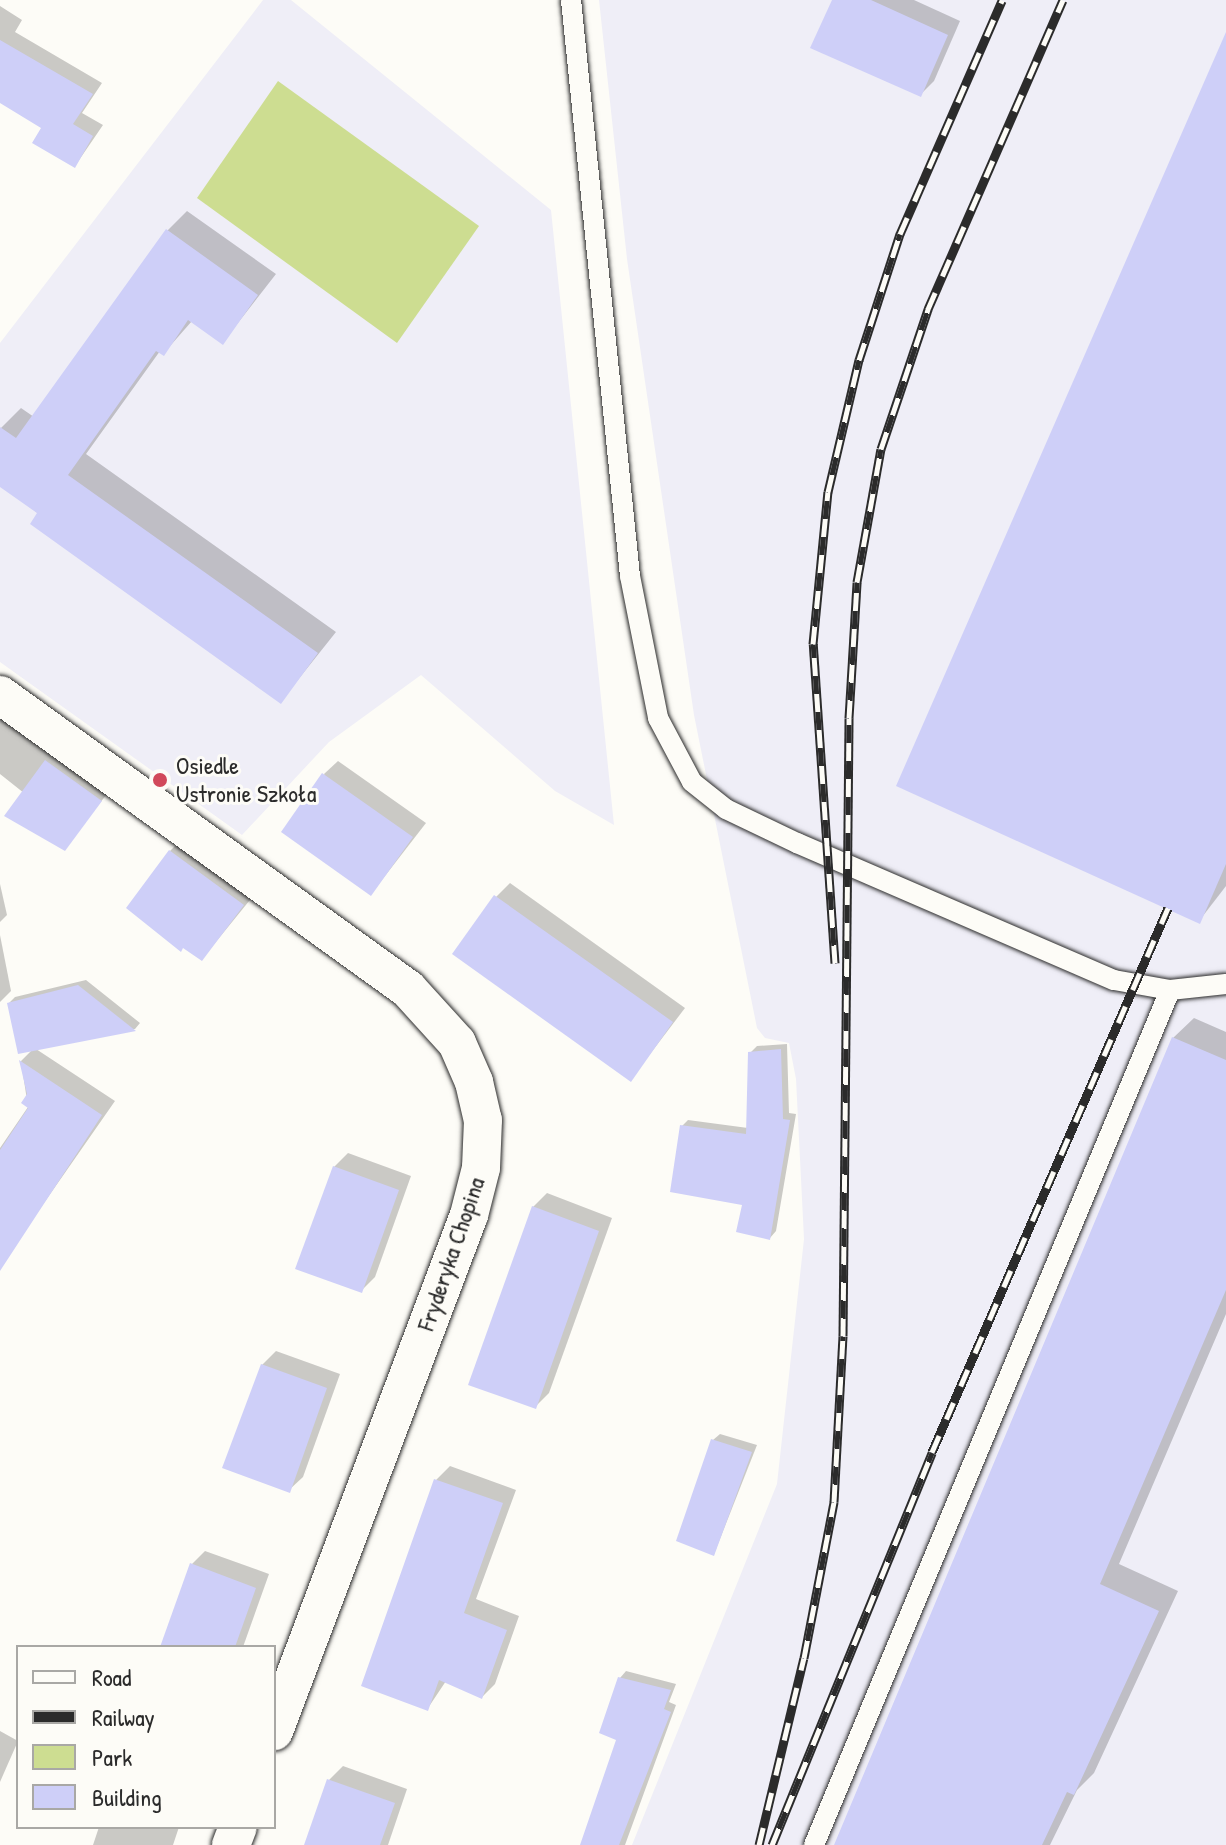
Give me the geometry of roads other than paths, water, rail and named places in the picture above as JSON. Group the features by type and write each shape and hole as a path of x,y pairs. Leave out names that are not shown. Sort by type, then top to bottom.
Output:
{"street":[{"name":"Fryderyka Chopina","path":"0,695 408,989 457,1043 474,1082 483,1136 481,1168 469,1215 276,1726"}],"lane":[{"path":"571,0 630,576 658,718 692,782 726,809 873,878 1114,980 1170,990 1226,984"},
{"path":"814,1845 1170,990"}],"railway":[{"path":"835,963 813,644 828,492 859,360 900,234 1002,0"},
{"path":"759,1845 804,1658 834,1502 843,1336 849,718 857,582 881,449 928,309 1063,0"},
{"path":"772,1845 932,1452 1168,908"}],"place":[{"name":"Osiedle Ustronie Szkoła","path":"160,780"}]}
